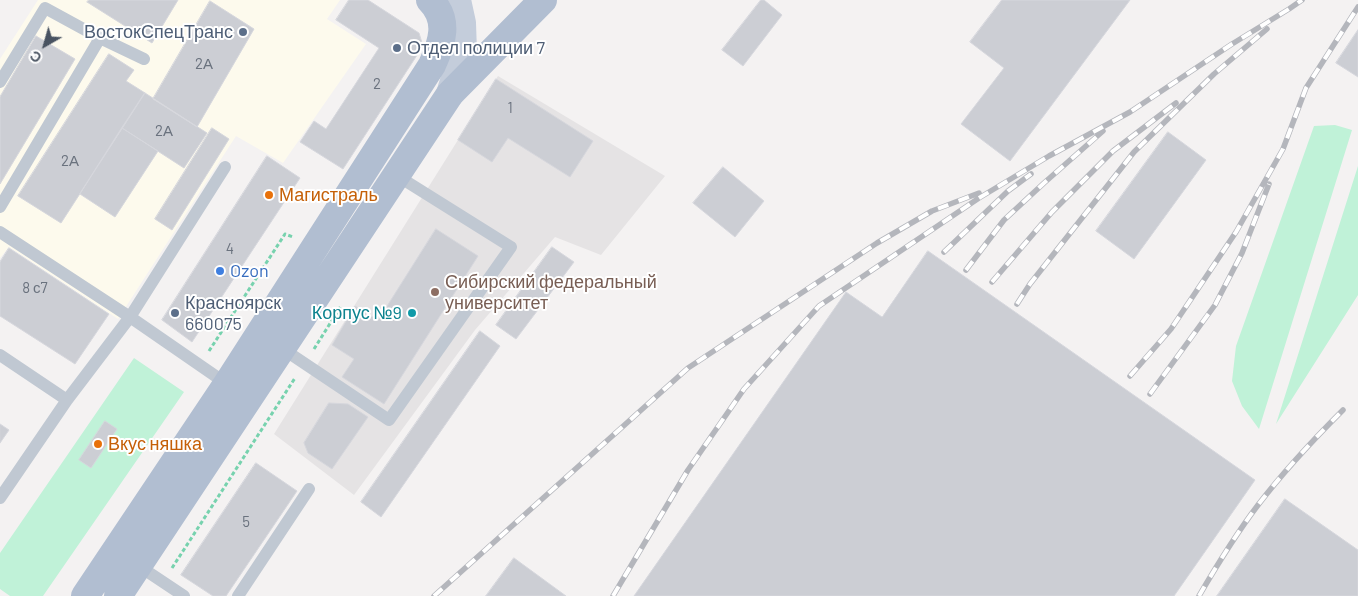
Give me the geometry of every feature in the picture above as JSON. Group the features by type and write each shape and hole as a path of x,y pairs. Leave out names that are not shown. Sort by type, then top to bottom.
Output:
{"main road":[{"path":"85,596 221,379 432,65 444,30 439,13 430,0"},
{"path":"450,94 463,52 462,23 457,0"},
{"path":"118,596 138,566 294,356 396,175 450,94 542,0"}],"lane":[{"path":"0,82 45,8 144,59"},
{"path":"0,207 100,38"},
{"path":"0,498 66,400 130,316 225,167"},
{"path":"294,356 389,420 510,247 396,175"},
{"path":"0,232 130,316 221,379"},
{"path":"0,355 66,400"},
{"path":"238,596 310,489"},
{"path":"116,549 184,596"}],"path":[{"path":"221,379 207,353 285,234 298,239"},
{"path":"163,582 294,356 342,305"}],"shaded area":[{"path":"38,0 340,0 327,19 366,44 283,163 236,136 118,319 9,247 0,258 0,59"},
{"name":"Сибирский федеральный университет","path":"498,76 665,176 601,255 555,237 475,330 354,495 274,434"}],"green space":[{"path":"1335,125 1352,130 1259,429 1242,406 1232,381 1236,346 1314,126"},
{"path":"1358,166 1358,295 1276,424"},
{"path":"134,358 184,392 43,596 10,596 0,589 0,553"}],"building":[{"path":"89,0 178,0 152,43 87,2"},
{"path":"349,0 368,0 419,33 423,46 343,169 300,142 314,121 326,129 379,48 336,20"},
{"path":"761,0 764,0 782,15 743,66 722,50"},
{"path":"1002,0 1130,0 1010,161 961,124 1004,68 970,42"},
{"path":"210,1 254,29 197,127 153,99"},
{"path":"1358,30 1358,77 1336,63"},
{"path":"36,36 75,59 0,184 0,97"},
{"path":"109,54 134,70 126,81 145,93 61,223 18,196"},
{"path":"496,79 593,141 570,177 508,138 492,162 458,140"},
{"path":"145,93 207,133 184,168 122,128"},
{"path":"122,128 158,151 115,217 80,194"},
{"path":"212,128 229,139 172,230 155,219"},
{"path":"1168,132 1206,160 1134,259 1096,231"},
{"path":"267,156 300,178 192,342 162,320"},
{"path":"723,167 764,201 735,237 693,203"},
{"name":"Корпус №9","path":"436,229 478,256 384,404 342,377 354,359 332,345 355,306 378,320"},
{"path":"552,247 574,262 516,339 496,325"},
{"path":"9,248 109,314 75,364 0,316 0,262"},
{"path":"928,251 1255,480 1174,596 634,596 846,292 882,317"},
{"path":"480,331 500,346 381,517 361,502"},
{"path":"329,403 348,404 368,417 332,469 308,453 304,443"},
{"name":"Вкус няшка","path":"105,421 117,429 91,468 79,460"},
{"path":"0,424 9,430 0,443"},
{"path":"256,463 297,491 226,596 213,596 181,575"},
{"path":"1285,499 1358,550 1358,596 1217,596"},
{"path":"514,558 566,596 486,596"}],"railway":[{"path":"613,596 688,470 744,389 819,306 979,198 1049,156 1130,112 1302,0"},
{"path":"1130,376 1171,329 1236,232 1283,149 1306,88 1358,7"},
{"path":"1017,304 1030,284 1134,152 1214,74 1267,29"},
{"path":"992,282 1052,212 1113,151 1176,103"},
{"path":"966,270 1004,220 1103,131"},
{"path":"944,252 1008,191 1031,174"},
{"path":"1150,394 1215,305 1242,253 1269,184"},
{"path":"434,596 688,368 877,243 932,211 979,193"},
{"path":"1199,596 1227,550 1258,505 1299,456 1343,410"}],"place":[{"name":"ВостокСпецТранс","path":"243,32"},
{"name":"Отдел полиции 7","path":"397,48"},
{"name":"Магистраль","path":"269,195"},
{"name":"Ozon","path":"220,271"},
{"name":"Сибирский федеральный университет","path":"435,292"},
{"name":"Красноярск 660075","path":"175,313"},
{"name":"Корпус №9","path":"412,313"},
{"name":"Вкус няшка","path":"98,444"}]}
